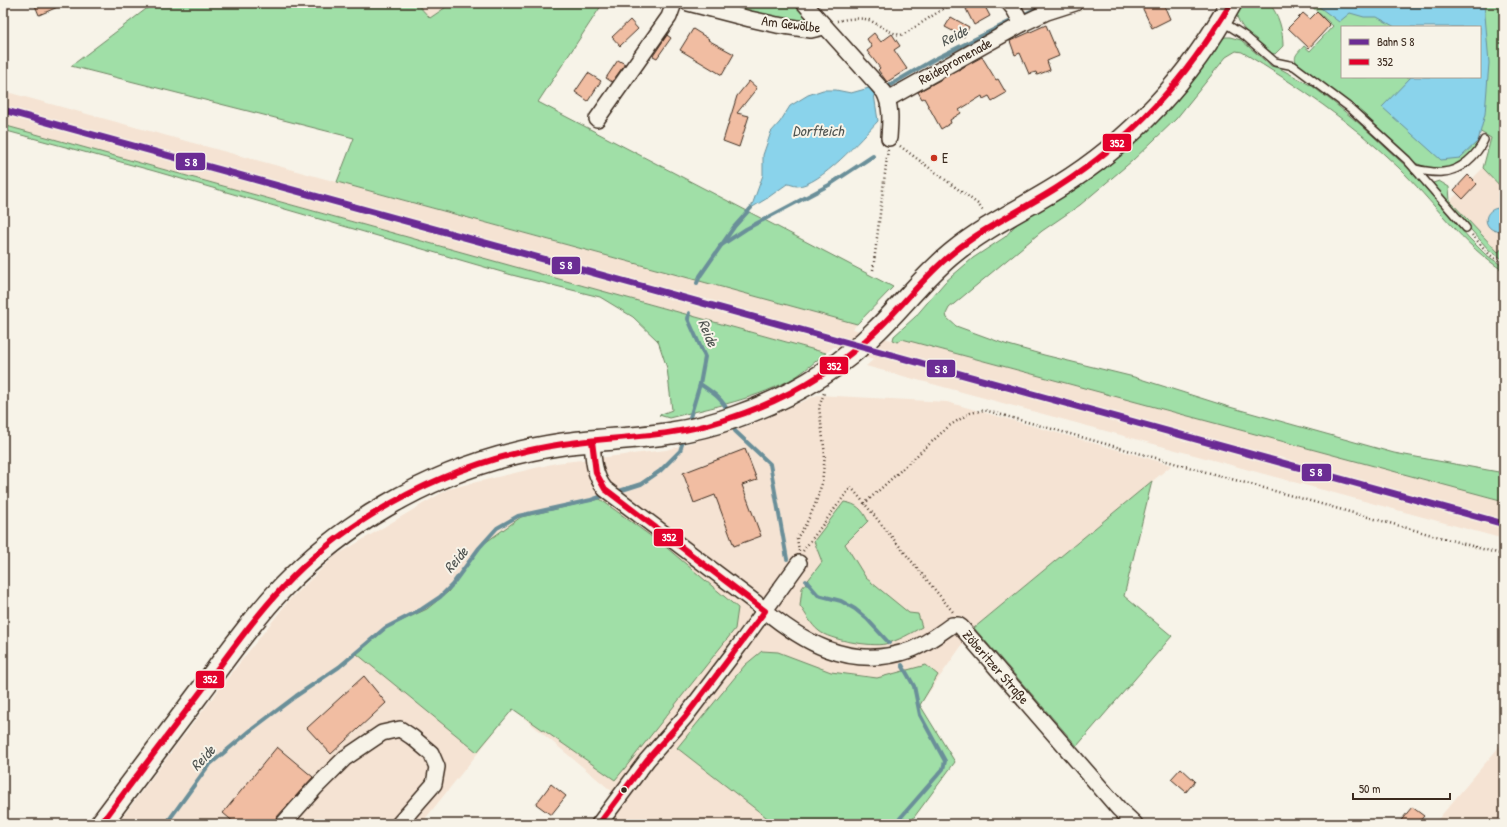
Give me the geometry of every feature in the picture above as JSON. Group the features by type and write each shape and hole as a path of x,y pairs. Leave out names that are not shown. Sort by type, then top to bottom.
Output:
{"main road":[{"path":"101,824 253,622 284,586 329,545 384,507 451,474 513,454 548,447 672,433 692,429 735,417 789,394 843,360 879,328 930,274 951,255 993,224 1063,184 1096,161 1122,140 1176,85 1197,57 1226,12"}],"street":[{"path":"597,119 669,17 674,3"},
{"name":"Am Gewölbe","path":"688,3 723,7 777,25 811,30 824,26 884,92"},
{"path":"804,3 824,26"},
{"name":"Reidepromenade","path":"884,92 1017,14 1047,12 1075,3"},
{"path":"884,92 890,108 889,138"},
{"name":"Zöberitzer Straße","path":"592,441 594,466 598,478 605,489 784,627 817,646 841,654 869,657 885,656 912,650 952,625 958,625 967,632 1134,824"},
{"path":"598,824 647,760 685,717 765,611 799,563"},
{"path":"283,824 344,758 382,733 400,729 431,753 437,766 434,784 398,824"}],"lane":[{"path":"1226,12 1245,36 1275,62 1294,66 1350,108 1407,160 1466,228"},
{"path":"1415,169 1444,172 1457,168 1480,150 1484,140"}],"path":[{"path":"824,26 847,19 868,20 901,35 952,3"},
{"path":"872,270 889,138 978,204 993,224"},
{"path":"1466,228 1490,255 1504,264"},
{"path":"799,563 797,538 815,505 822,483 825,455 819,407 826,389"},
{"path":"864,504 950,426 970,413 984,410 1504,555"},
{"path":"799,563 803,551 851,487 955,614 958,625"}],"shaded area":[{"path":"416,3 452,3 430,18"},
{"path":"3,91 857,324 853,329 898,342 902,339 1504,501 1504,539 866,366 874,359 834,347 826,353 3,125"},
{"path":"1483,168 1504,190 1504,247 1498,252 1450,201"},
{"path":"817,395 947,402 1172,465 974,628 920,705 955,762 909,824 592,824 614,793 513,709 421,824 117,824 226,680 290,599 335,556 448,489 556,463 666,450 751,425"},
{"path":"1504,741 1504,824 1434,824"}],"green space":[{"path":"154,3 416,3 430,18 452,3 603,3 538,102 893,287 857,324 337,182 354,138 71,66"},
{"path":"731,3 796,3 807,16 803,21 774,18 729,8"},
{"path":"1238,3 1269,3 1280,23 1283,40 1283,46 1275,54 1271,53 1252,37 1241,25 1236,11"},
{"path":"1308,3 1322,3 1386,18 1396,26 1341,26 1341,78 1414,78 1477,145 1456,165 1449,168 1433,168 1413,162 1296,63 1295,57 1304,46 1310,51 1333,26"},
{"path":"1481,3 1504,3 1504,190 1483,168 1491,138 1477,130 1486,60"},
{"path":"1225,37 1241,40 1271,66 1279,68 1312,86 1361,125 1410,170 1469,238 1485,254 1504,267 1504,271 1476,250 1398,167 1362,135 1323,105 1283,78 1242,52 1236,51 1226,57 1176,119 1132,161 1080,205 1042,231 949,308 946,314 947,318 956,326 1005,344 1134,377 1226,406 1394,453 1504,473 1504,501 902,339 898,342 893,340 894,336 915,317 945,282 973,258 1005,237 1024,215"},
{"path":"3,125 826,353 797,376 767,391 735,402 669,418 659,415 672,410 667,368 658,341 633,317 600,297 512,275 154,171 3,130"},
{"path":"1439,181 1449,187 1450,201 1498,252 1504,247 1504,260 1489,250 1438,193 1433,183"},
{"path":"1152,481 1124,596 1172,636 1077,746 974,628"},
{"path":"600,499 667,548 738,608 735,629 615,780 513,709 477,752 357,654 388,627 427,609 448,592 482,545 521,517"},
{"path":"844,502 859,508 864,513 868,521 845,544 866,578 909,613 918,614 922,627 890,643 879,645 861,644 841,640 824,634 814,626 800,606 802,588 822,562 814,541"},
{"path":"762,651 778,652 831,672 877,678 926,665 938,675 920,705 955,762 909,824 775,824 677,748 745,665"}],"water":[{"path":"1314,3 1484,3 1489,63 1485,114 1478,141 1460,158 1441,160 1382,107 1410,78 1481,78 1481,26 1393,26 1377,17 1364,17 1350,13 1339,22"},
{"name":"Dorfteich","path":"869,88 874,94 878,121 851,149 829,170 817,178 806,184 797,186 787,184 751,208 763,175 763,155 771,132 780,122 790,106 808,95 823,90 836,90 851,93"},
{"path":"1500,208 1504,211 1504,228 1496,231 1488,226 1486,218 1491,211"}],"building":[{"path":"34,3 67,3 39,15"},
{"path":"977,3 983,3 990,16 974,25 966,9"},
{"path":"1151,3 1163,3 1170,19 1152,28 1142,7"},
{"path":"1317,12 1330,25 1309,48 1288,28 1303,13 1310,19"},
{"path":"951,17 969,27 964,37 945,27"},
{"path":"630,20 638,29 620,46 612,37"},
{"path":"1046,25 1059,56 1047,61 1050,70 1037,75 1036,72 1029,74 1020,53 1015,55 1010,41"},
{"path":"693,29 709,39 708,40 734,54 722,75 680,50"},
{"path":"874,33 881,42 892,34 900,46 894,50 907,69 887,82 878,70 880,68 867,51 872,47 867,39"},
{"path":"667,35 671,38 657,58 653,56"},
{"path":"982,57 1006,93 992,101 989,96 983,99 982,96 959,110 961,113 950,120 951,123 941,129 924,98 922,99 918,92"},
{"path":"618,60 625,64 612,82 606,78"},
{"path":"588,73 601,81 588,101 575,92"},
{"path":"749,81 757,88 737,113 749,116 739,147 723,141 737,96"},
{"path":"1468,175 1477,184 1463,199 1454,190"},
{"path":"745,449 757,480 742,485 761,536 734,546 715,495 694,503 683,473"},
{"path":"364,676 386,703 331,754 307,728"},
{"path":"277,747 313,777 276,818 274,824 236,824 223,813"},
{"path":"1181,768 1195,781 1186,792 1171,779"},
{"path":"551,784 566,796 551,815 536,804"},
{"path":"1412,807 1424,816 1417,824 1398,824"}],"waterway":[{"name":"Reide","path":"885,88 933,60 1047,3"},
{"path":"720,246 746,229 829,185 873,156"},
{"name":"Reide","path":"697,283 700,276 734,227 751,208"},
{"name":"Reide","path":"688,424 700,384 705,357 688,319 689,313"},
{"path":"700,384 713,393 726,407 728,412"},
{"path":"732,424 735,431 770,464 787,559"},
{"name":"Reide","path":"616,492 641,484 660,471 680,451 684,438"},
{"name":"Reide","path":"166,824 208,766 251,730 296,696 339,667 385,628 422,609 440,597 452,585 479,548 497,528 518,516 591,500 606,495"},
{"path":"806,581 818,595 841,601 855,609 867,619 889,643"},
{"path":"895,824 943,769 945,761 920,715 914,686 902,665"}],"transit line":[{"name":"352","path":"101,824 261,612 303,567 349,530 373,514 418,489 465,469 489,461 538,448 583,441 662,434 701,427 743,414 785,396 805,385 824,373 860,346 887,320 933,270 954,252 979,234 1058,187 1110,149 1134,128 1156,106 1196,57 1231,3"},
{"path":"3,110 1504,524"},
{"name":"352","path":"592,441 596,473 605,489 765,611 685,717 647,760 599,824"}],"place":[{"name":"E","path":"934,158"}]}
